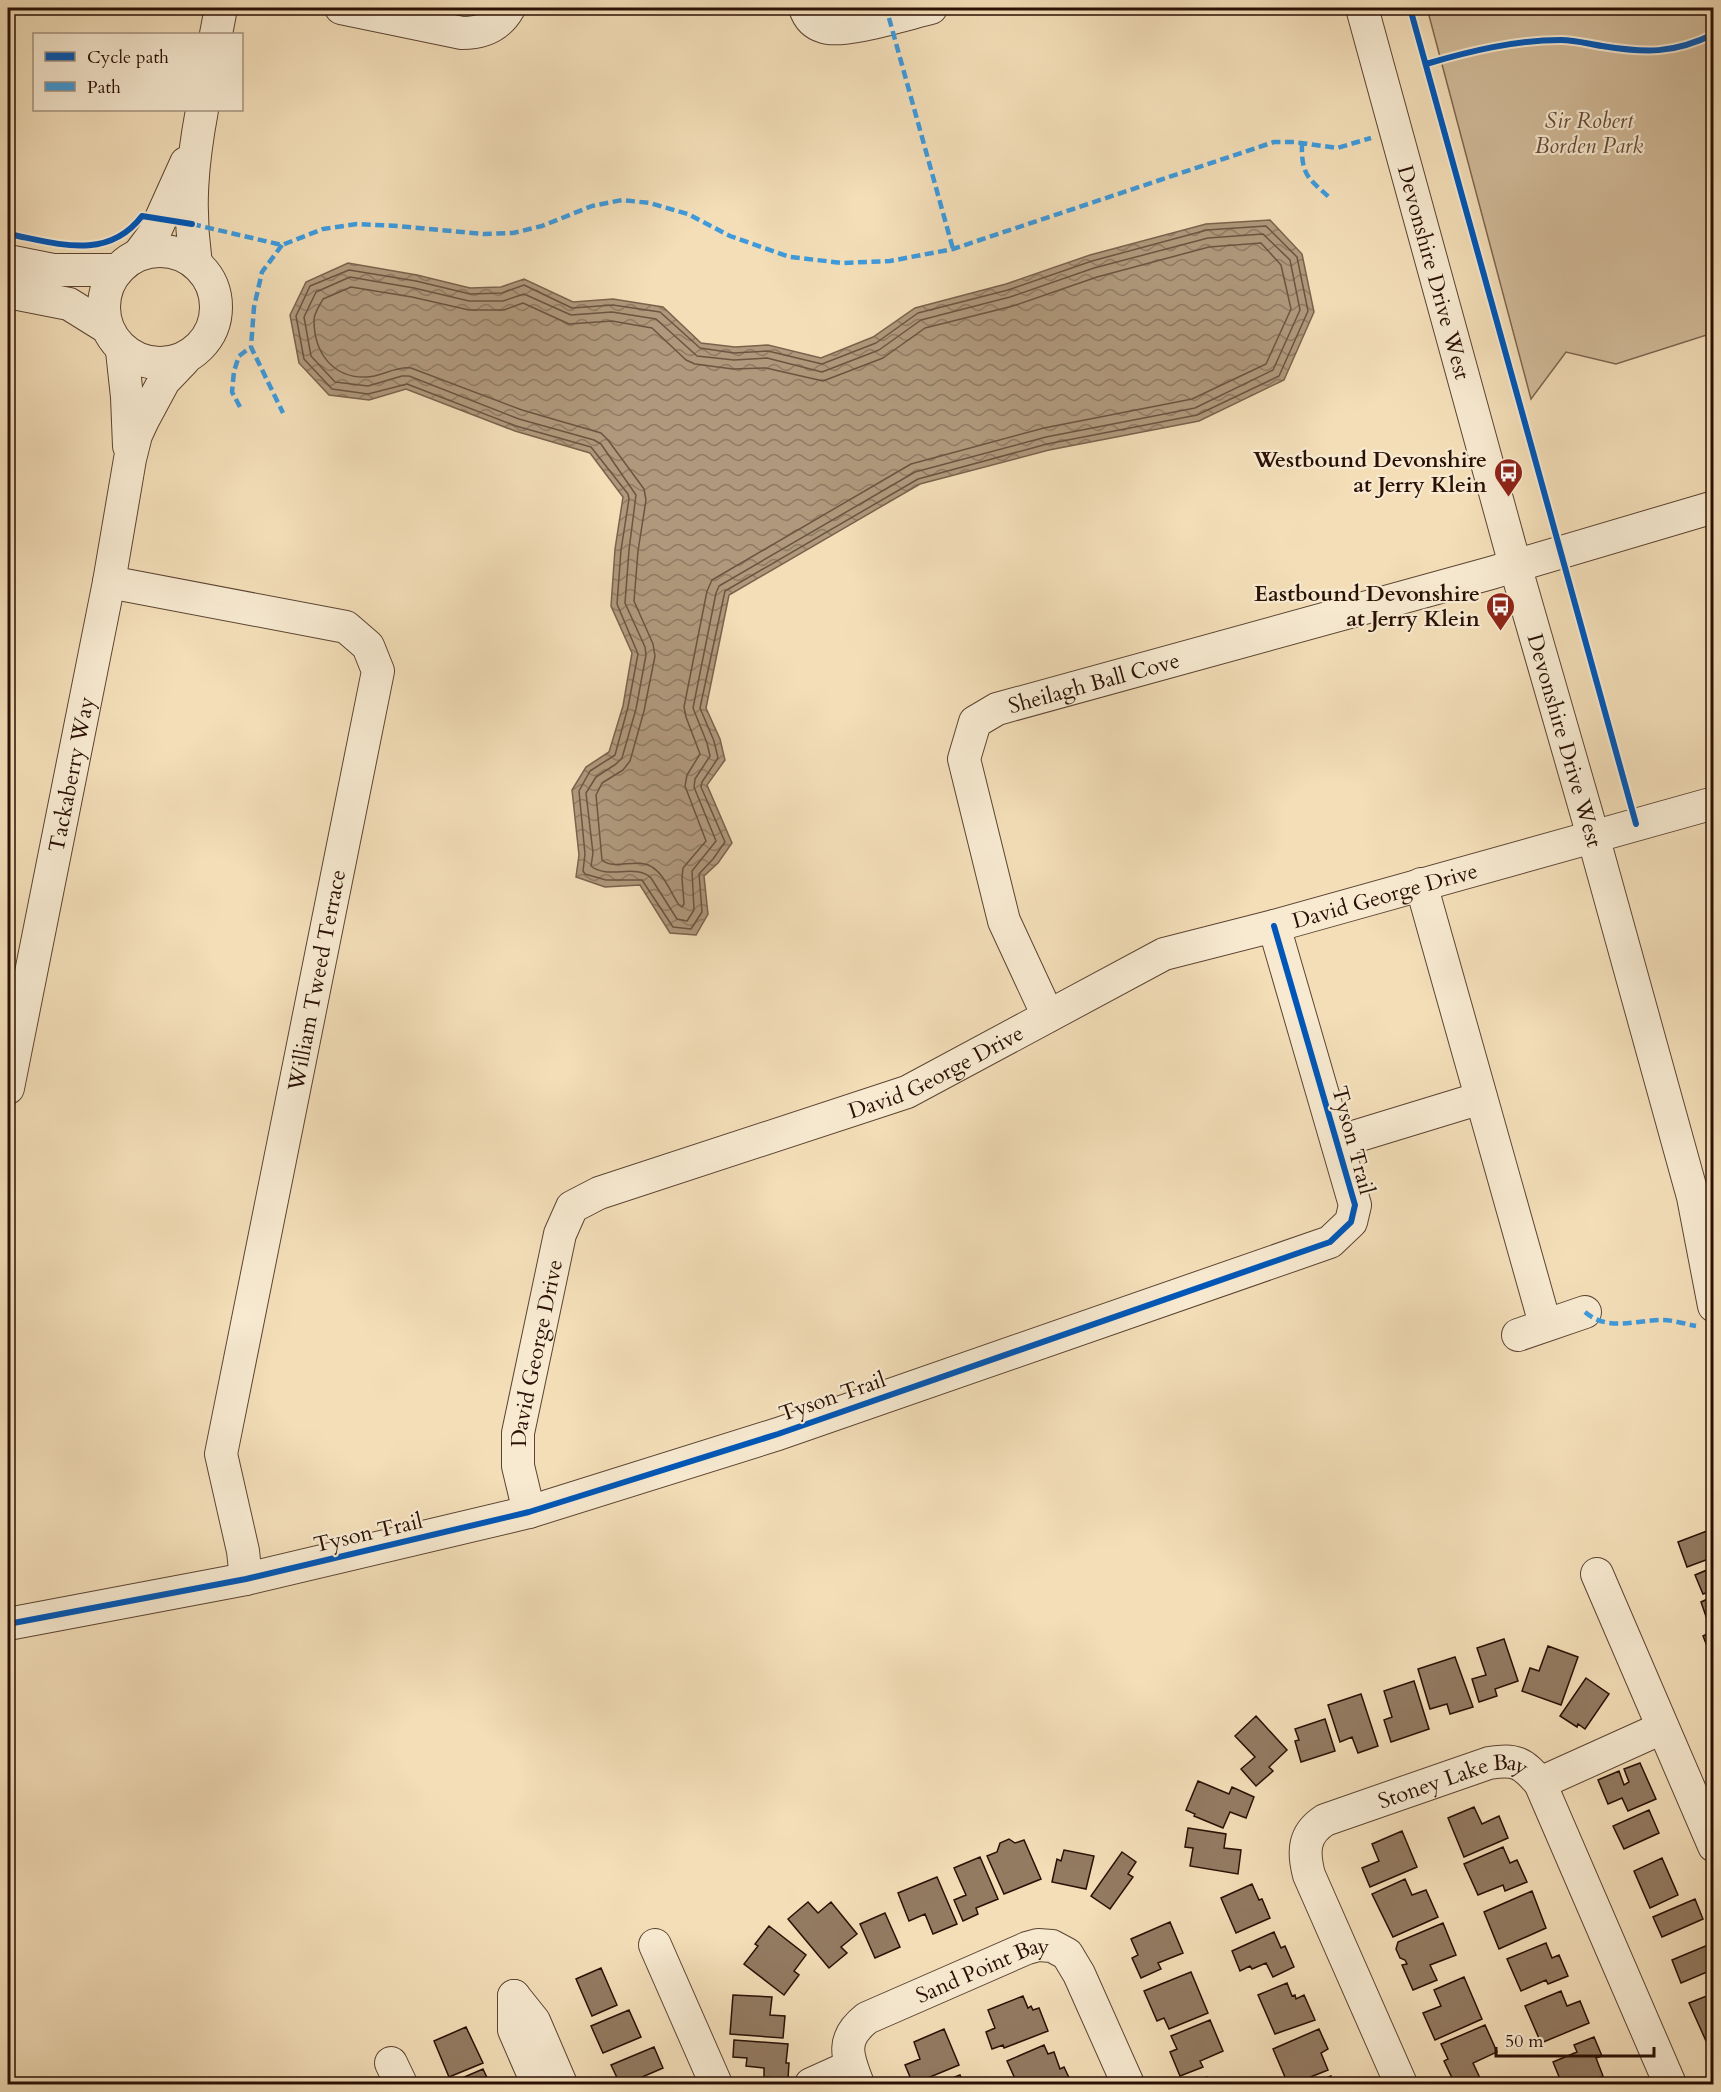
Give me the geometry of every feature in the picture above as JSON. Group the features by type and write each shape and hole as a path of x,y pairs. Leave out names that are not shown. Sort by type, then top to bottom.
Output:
{"street":[{"path":"216,33 221,8"},
{"path":"341,8 462,33 474,33 495,25 509,8"},
{"path":"805,8 809,18 825,28 848,28 931,8"},
{"name":"Devonshire Drive West","path":"1362,8 1515,565 1693,1197 1713,1306"},
{"path":"196,263 190,204 196,141 202,111"},
{"path":"130,459 127,398 104,297 128,262 154,234 196,141"},
{"path":"8,261 52,270 128,262 169,251 196,263 213,286 217,315 206,342 164,381 136,435 130,459"},
{"path":"8,292 69,304 114,339 152,364 184,360"},
{"name":"Tackaberry Way","path":"8,1088 109,582 130,459"},
{"name":"Sheilagh Ball Cove","path":"1048,1016 1004,921 964,759 975,722 997,709 1515,565 1713,507"},
{"name":"William Tweed Terrace","path":"109,582 346,627 369,646 378,671 221,1454 243,1551 246,1579"},
{"name":"David George Drive","path":"529,1512 518,1466 518,1433 560,1234 572,1208 598,1193 907,1092 1164,954 1274,926 1713,803"},
{"path":"1421,884 1481,1098 1532,1330 1585,1312"},
{"name":"Tyson Trail","path":"8,1624 246,1579 529,1512 778,1434 1330,1242 1351,1222 1355,1204 1274,926"},
{"path":"1337,1142 1481,1098"},
{"name":"Devonshire Drive West","path":"1693,1197 1713,1246"},
{"path":"1597,1574 1713,1846"},
{"path":"1540,1783 1662,1728"},
{"name":"Stoney Lake Bay","path":"1401,2085 1309,1875 1305,1859 1309,1836 1314,1827 1325,1820 1489,1763 1515,1761 1527,1769 1540,1783 1670,2085"},
{"path":"655,1945 716,2085"},
{"name":"Sand Point Bay","path":"855,2075 848,2051 850,2037 856,2027 867,2018 1038,1945 1052,1946 1067,1954 1079,1974 1128,2085"},
{"path":"537,2085 514,2030 513,1996 534,2021 561,2085"},
{"path":"812,2085 855,2075"}],"green space":[{"name":"Sir Robert Borden Park","path":"1427,8 1713,8 1713,333 1616,364 1566,352 1531,399"}],"water":[{"path":"1270,220 1302,254 1314,312 1284,380 1199,421 1049,450 920,484 729,595 706,708 720,739 725,760 707,785 732,843 718,863 704,876 708,914 696,935 670,933 640,885 605,887 576,877 579,855 572,790 586,767 609,752 623,706 632,653 611,606 615,549 623,497 590,453 515,431 406,389 369,400 329,395 299,363 290,315 306,282 348,263 417,275 470,288 501,287 524,279 573,302 613,299 663,307 701,343 735,347 768,345 821,358 873,337 915,308 1006,284 1090,255 1206,224"}],"building":[{"path":"1712,1529 1714,1557 1687,1567 1678,1542"},
{"path":"1714,1567 1714,1590 1703,1594 1695,1575"},
{"path":"1714,1596 1714,1623 1709,1625 1701,1602"},
{"path":"1714,1631 1714,1655 1711,1656 1703,1636"},
{"path":"1504,1639 1518,1681 1495,1689 1497,1696 1479,1702 1472,1679 1486,1675 1477,1648"},
{"path":"1548,1646 1578,1657 1561,1705 1522,1691 1530,1668 1539,1671"},
{"path":"1455,1657 1473,1707 1450,1714 1447,1704 1430,1709 1418,1669"},
{"path":"1586,1678 1609,1694 1585,1729 1578,1724 1577,1727 1560,1716"},
{"path":"1414,1681 1429,1729 1391,1742 1384,1720 1392,1717 1384,1691"},
{"path":"1361,1694 1378,1746 1358,1753 1352,1737 1340,1742 1328,1705"},
{"path":"1256,1716 1287,1750 1269,1767 1273,1771 1256,1786 1241,1769 1255,1757 1235,1736"},
{"path":"1325,1719 1335,1751 1301,1762 1295,1741 1299,1740 1295,1729"},
{"path":"1640,1763 1656,1799 1628,1811 1622,1798 1608,1804 1598,1780 1619,1771 1624,1785 1629,1782 1624,1769"},
{"path":"1198,1781 1229,1794 1232,1787 1254,1797 1246,1818 1230,1812 1223,1828 1194,1816 1195,1814 1186,1810"},
{"path":"1474,1807 1482,1824 1499,1816 1508,1838 1464,1857 1448,1818"},
{"path":"1649,1810 1659,1833 1624,1849 1613,1826"},
{"path":"1188,1828 1226,1834 1224,1848 1241,1850 1238,1874 1190,1866 1193,1848 1185,1847"},
{"path":"1402,1831 1417,1867 1370,1887 1362,1868 1379,1861 1372,1844"},
{"path":"1009,1839 1015,1843 1024,1840 1041,1879 1004,1894 987,1856 997,1852 1000,1843"},
{"path":"1503,1847 1510,1863 1517,1860 1527,1882 1505,1891 1503,1885 1478,1895 1464,1864"},
{"path":"1064,1850 1094,1856 1086,1889 1052,1882 1057,1859 1061,1861"},
{"path":"1122,1852 1136,1862 1128,1874 1133,1877 1110,1909 1091,1896"},
{"path":"980,1857 998,1899 976,1908 978,1914 963,1921 954,1900 966,1895 954,1868"},
{"path":"1662,1858 1678,1895 1650,1908 1634,1871"},
{"path":"937,1877 957,1924 933,1934 925,1914 909,1921 898,1893"},
{"path":"1405,1879 1412,1895 1426,1890 1438,1917 1393,1937 1372,1894"},
{"path":"1252,1884 1259,1900 1262,1899 1270,1918 1236,1933 1221,1898"},
{"path":"1532,1891 1546,1928 1499,1949 1484,1912"},
{"path":"1695,1899 1703,1919 1662,1937 1653,1917"},
{"path":"808,1902 818,1913 831,1902 857,1934 841,1947 847,1953 829,1968 788,1919"},
{"path":"885,1913 900,1947 875,1958 860,1924"},
{"path":"1170,1922 1183,1953 1158,1963 1161,1969 1141,1978 1132,1958 1138,1955 1131,1939"},
{"path":"1443,1923 1456,1955 1430,1965 1437,1980 1413,1990 1402,1965 1407,1964 1400,1958 1396,1949 1398,1942"},
{"path":"769,1926 806,1955 794,1971 799,1975 784,1995 744,1964 758,1946 755,1944"},
{"path":"1274,1932 1281,1948 1285,1946 1294,1967 1273,1977 1266,1963 1252,1969 1250,1966 1240,1971 1232,1951"},
{"path":"1546,1943 1552,1958 1559,1955 1568,1976 1548,1984 1546,1980 1521,1991 1507,1959"},
{"path":"1708,1945 1714,1958 1714,1969 1681,1983 1672,1960"},
{"path":"601,1968 617,2005 592,2016 576,1979"},
{"path":"1191,1972 1208,2013 1169,2029 1164,2018 1157,2021 1144,1991"},
{"path":"1464,1977 1482,2019 1435,2040 1423,2013 1441,2006 1434,1990"},
{"path":"1287,1983 1292,1996 1295,1995 1296,1999 1304,1995 1315,2020 1275,2034 1258,1995"},
{"path":"1561,1991 1567,2006 1580,2001 1589,2023 1541,2043 1525,2006"},
{"path":"1714,1993 1714,2037 1706,2041 1689,2003"},
{"path":"733,1995 772,1997 770,2015 785,2016 783,2038 730,2034"},
{"path":"1023,1996 1028,2008 1031,2006 1033,2010 1039,2008 1048,2031 1004,2048 1003,2045 992,2049 986,2032 995,2028 988,2010"},
{"path":"629,2010 641,2037 603,2053 591,2026"},
{"path":"1210,2020 1223,2051 1200,2061 1203,2067 1180,2076 1170,2052 1177,2049 1171,2036"},
{"path":"1485,2025 1497,2052 1473,2063 1480,2078 1465,2084 1455,2084 1444,2061 1448,2059 1441,2044"},
{"path":"466,2027 483,2063 449,2077 434,2041"},
{"path":"944,2029 959,2065 913,2084 905,2065 920,2059 914,2042"},
{"path":"1319,2029 1328,2049 1321,2053 1328,2070 1288,2084 1273,2049"},
{"path":"1594,2037 1602,2056 1596,2058 1603,2076 1582,2084 1562,2084 1553,2062 1577,2052 1574,2045"},
{"path":"734,2040 788,2044 786,2063 789,2063 788,2079 764,2077 764,2068 746,2066 747,2058 733,2057"},
{"path":"1044,2045 1048,2054 1054,2052 1060,2069 1064,2067 1072,2084 1023,2084 1021,2079 1016,2081 1007,2061"},
{"path":"654,2047 663,2068 626,2084 620,2084 611,2065"},
{"path":"483,2069 490,2084 448,2084"},
{"path":"960,2075 964,2084 943,2084 942,2082"},
{"path":"1331,2076 1334,2084 1311,2084"},
{"path":"1207,2077 1210,2084 1190,2084"}],"marked path":[{"path":"889,18 953,249"},
{"path":"192,224 282,245 323,229 357,224 484,234 513,233 542,226 592,206 622,200 650,203 688,214 730,236 790,257 843,263 890,261 953,249 1274,142 1294,142 1337,148 1371,138"},
{"path":"1302,143 1303,162 1307,175 1330,198"},
{"path":"282,245 262,272 254,307 251,347 283,413"},
{"path":"240,407 232,392 234,371 239,356 251,347"},
{"path":"1585,1312 1603,1322 1622,1324 1663,1320 1696,1326"}],"cycle path":[{"path":"1410,8 1636,824"},
{"path":"1426,64 1510,44 1544,40 1577,41 1646,51 1685,45 1714,34"},
{"path":"8,234 80,246 113,239 128,230 142,216 192,224"},
{"path":"8,1624 246,1579 529,1512 778,1434 1330,1242 1351,1222 1355,1205 1274,926"}],"place":[{"name":"Westbound Devonshire at Jerry Klein","path":"1508,498"},
{"name":"Eastbound Devonshire at Jerry Klein","path":"1501,632"}]}
